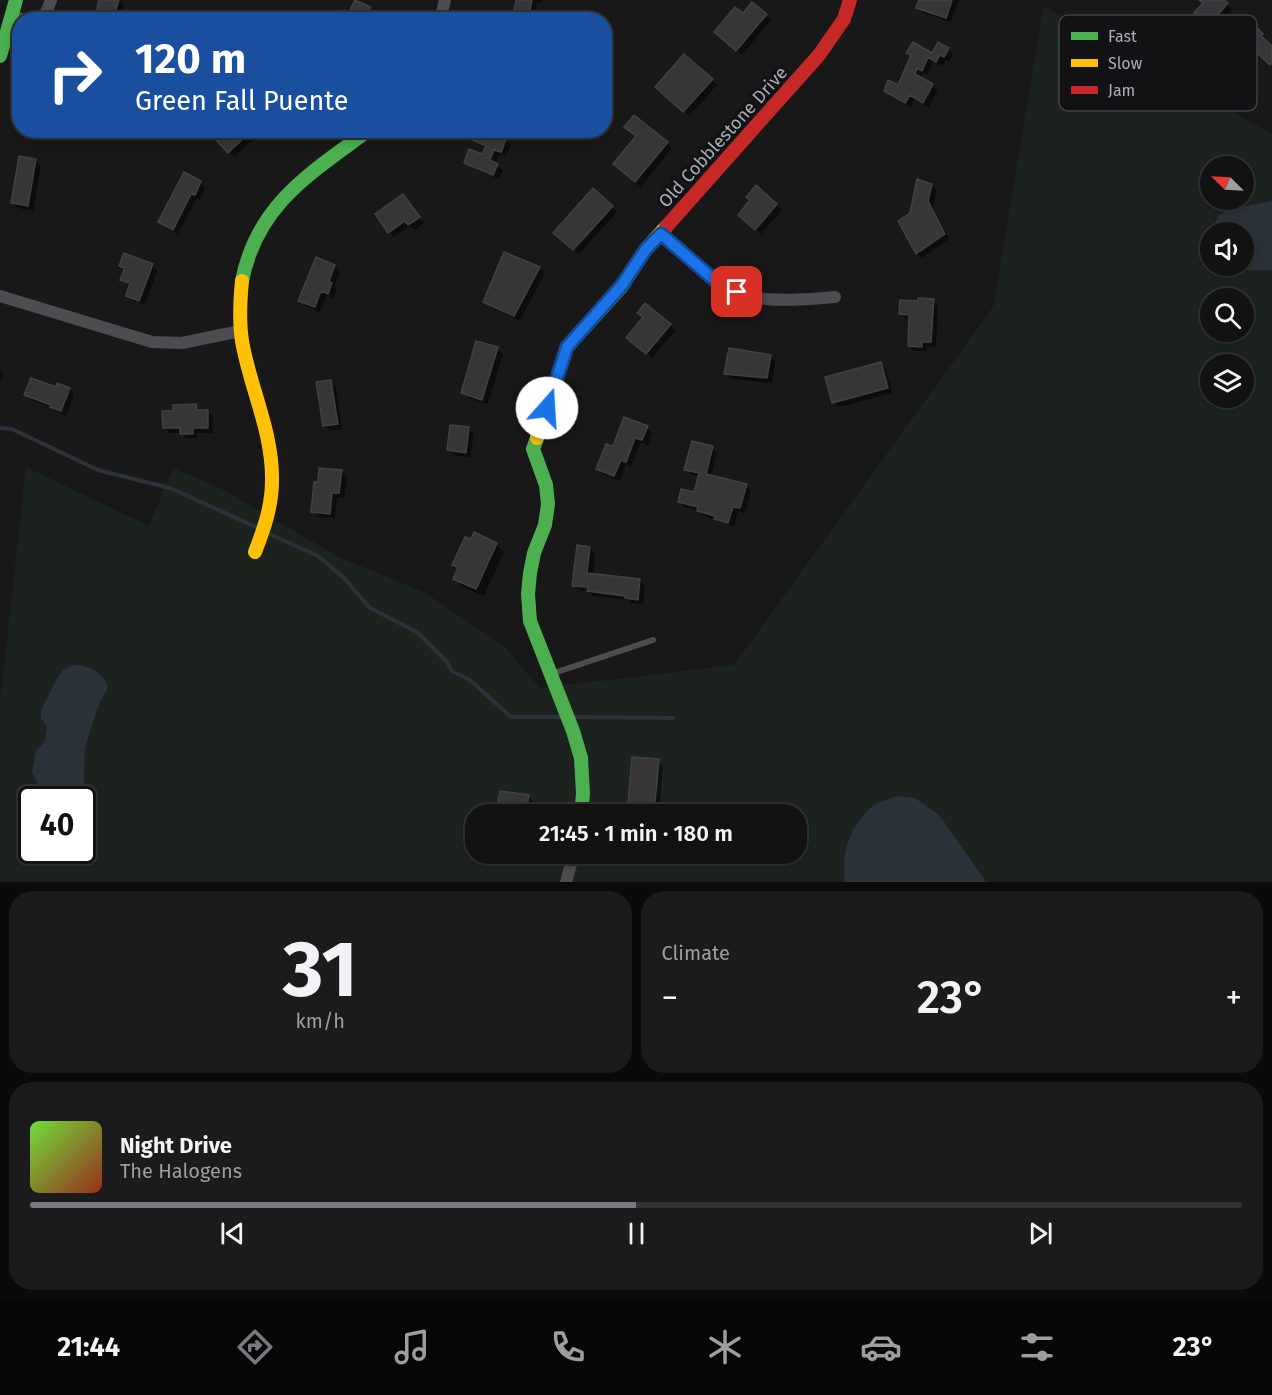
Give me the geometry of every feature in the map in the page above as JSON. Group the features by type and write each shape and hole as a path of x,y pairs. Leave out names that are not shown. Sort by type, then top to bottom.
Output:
{"street":[{"name":"Old Cobblestone Drive","path":"550,674 530,621 528,594 530,573 548,504 546,485 533,449 567,347 622,285 646,249 819,55 844,19 850,0"},
{"path":"0,56 12,32"},
{"path":"255,552 269,510 272,468 268,440 240,331 239,300 243,272 253,244 266,219 280,201 294,187 358,138"},
{"path":"661,234 718,283 737,292 769,299 788,300 835,297"},
{"path":"0,296 152,342 182,343 240,331"},
{"path":"550,674 573,731 581,758 582,804"},
{"path":"566,882 571,864"}],"lane":[{"path":"550,674 653,640"}],"shaded area":[{"path":"1044,6 1060,15 1059,111 1231,111 1272,134 1272,882 0,882 0,703 26,467 149,526 173,468 222,489 341,558 424,592 504,646 540,688 734,665 993,307"},
{"path":"1272,201 1272,270 1254,270 1254,222 1216,222 1219,215 1230,210 1254,210 1254,205"},
{"path":"73,665 84,666 99,673 108,687 97,709 85,748 84,786 39,786 32,772 36,751 45,741 47,727 41,718 41,710 63,670"},
{"path":"896,796 915,798 940,816 986,882 845,882 844,861 848,842 857,824 873,806"}],"building":[{"path":"99,0 119,0 115,12 96,12"},
{"path":"355,0 371,7 368,12 349,12"},
{"path":"516,0 532,0 530,12 514,12"},
{"path":"919,0 952,0 946,18 916,8"},
{"path":"1199,0 1224,0 1228,3 1218,15 1196,15 1194,13 1203,3"},
{"path":"752,2 767,14 736,51 714,32 735,7 743,13"},
{"path":"1257,28 1263,34 1261,36 1272,46 1270,65 1257,53"},
{"path":"913,42 932,53 938,42 949,48 944,57 940,55 936,62 928,57 922,71 917,68 915,74 933,84 923,103 910,95 905,103 884,91 888,80 898,85 911,55 906,53"},
{"path":"684,54 713,79 683,112 655,87"},
{"path":"634,115 668,142 635,182 613,164 636,136 624,127"},
{"path":"220,138 244,138 228,153 217,141"},
{"path":"470,139 506,139 501,152 494,150 490,160 498,164 493,175 464,163 469,149 482,154 486,146"},
{"path":"19,156 36,159 28,206 11,203"},
{"path":"184,172 201,181 195,195 191,194 173,230 158,222"},
{"path":"917,179 932,184 928,201 945,234 916,254 898,221 910,213"},
{"path":"756,185 777,204 755,230 738,215 750,200 746,197"},
{"path":"593,188 613,206 573,250 553,233"},
{"path":"403,194 420,217 408,225 405,221 388,233 375,214"},
{"path":"504,252 540,267 514,316 483,302"},
{"path":"124,253 153,264 139,301 126,296 130,283 120,280 125,268 119,266"},
{"path":"316,257 335,265 329,281 332,283 328,294 321,291 315,307 298,301"},
{"path":"918,298 934,299 931,342 922,342 922,347 908,346 909,315 899,314 900,300 918,301"},
{"path":"645,303 671,324 646,354 626,338 643,317 637,313"},
{"path":"476,341 498,347 482,400 461,393"},
{"path":"729,348 771,355 767,378 724,374"},
{"path":"881,362 888,388 832,403 825,377"},
{"path":"31,378 56,387 57,383 70,388 61,411 24,395"},
{"path":"331,380 338,424 323,426 316,382"},
{"path":"196,404 197,410 208,410 208,428 193,428 193,434 180,434 180,428 163,428 162,411 173,411 173,405"},
{"path":"624,417 648,426 642,440 635,438 626,462 621,460 614,476 596,469 606,444 613,446"},
{"path":"450,425 469,427 466,453 447,450"},
{"path":"692,441 713,446 706,474 747,484 740,508 733,507 728,523 714,519 715,516 697,511 698,507 678,502 681,489 694,492 699,473 684,470"},
{"path":"319,468 342,470 339,493 332,493 330,514 311,512 314,482 318,482"},
{"path":"474,532 497,543 476,589 453,579 458,567 452,565 465,537 471,539"},
{"path":"577,545 590,547 587,573 640,579 638,600 587,591 588,587 572,586"},
{"path":"632,757 659,759 655,804 628,804"},
{"path":"500,791 529,795 528,804 498,804"}],"waterway":[{"path":"0,428 12,429 98,470 170,488 258,528"},
{"path":"267,533 318,556 344,578 370,608 417,632 447,662 452,671 470,680 511,717 562,717"},
{"path":"572,717 673,718"}],"traffic: fast":[{"path":"13,12 16,0"},
{"path":"0,56 12,14"},
{"path":"242,281 249,254 273,211 307,176 358,138"},
{"path":"537,438 533,449 546,485 548,504 545,525 534,553 530,573 528,594 530,621 573,731 581,758 582,804"}],"traffic: slow":[{"path":"537,438 567,347 622,286 646,249 666,227"},
{"path":"242,281 240,311 242,341 269,445 272,481 269,508 255,552"}],"traffic: jam":[{"path":"666,227 819,55 844,19 850,0"}],"route":[{"path":"547,408 567,347 622,285 646,249 661,234 718,283 737,292"}]}
